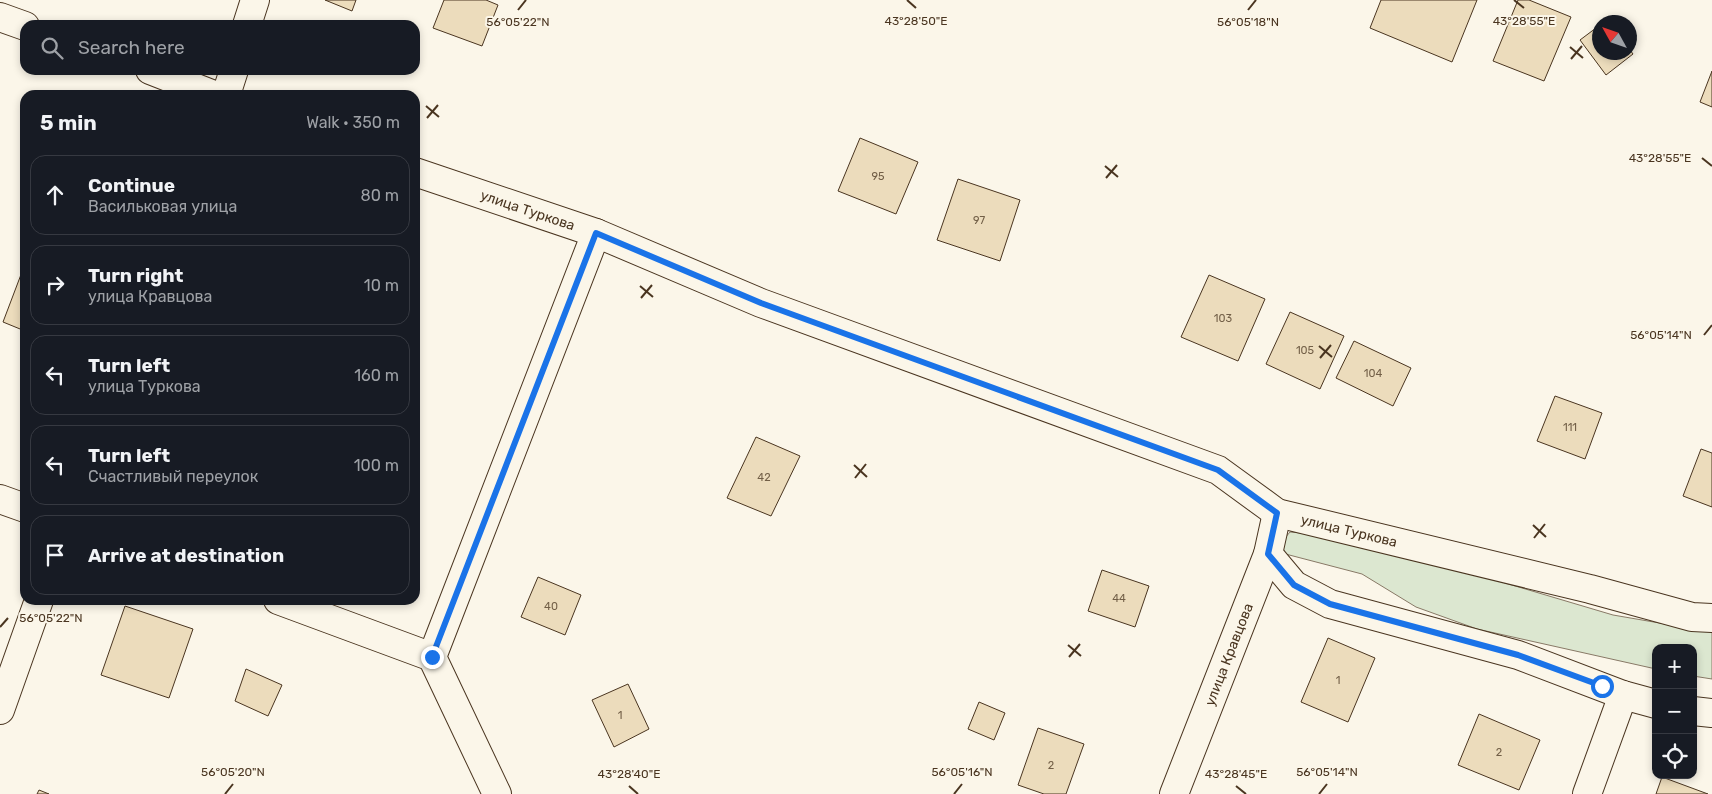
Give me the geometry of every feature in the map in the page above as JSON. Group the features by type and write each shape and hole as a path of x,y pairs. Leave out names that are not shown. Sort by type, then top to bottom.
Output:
{"street":[{"path":"249,20 255,0"},
{"path":"0,17 20,24"},
{"path":"163,75 201,90"},
{"path":"228,90 232,75"},
{"name":"улица Туркова","path":"420,174 596,233 761,303 1218,470 1277,513 1590,589 1692,617 1712,618"},
{"path":"432,657 596,233"},
{"path":"0,499 20,506"},
{"name":"улица Кравцова","path":"1174,794 1268,554 1277,513"},
{"path":"1268,554 1294,585 1330,604 1518,655 1623,695 1652,703"},
{"path":"0,710 37,605"},
{"path":"292,605 432,657 497,794"},
{"path":"1587,794 1623,695"},
{"path":"1697,711 1712,713"}],"green space":[{"path":"1290,532 1336,536 1411,560 1458,569 1613,615 1712,632 1712,679 1697,677 1697,644 1652,644 1652,668 1477,629 1416,607 1362,574 1274,551"}],"building":[{"path":"325,0 356,0 352,11"},
{"path":"444,0 486,0 498,5 482,46 433,28"},
{"path":"1381,0 1477,0 1452,62 1370,28"},
{"path":"1518,0 1529,0 1571,17 1544,81 1493,61"},
{"path":"1592,31 1592,56 1580,40"},
{"path":"1595,60 1625,60 1606,75"},
{"path":"1712,71 1712,107 1700,102"},
{"path":"860,138 918,162 896,214 838,191"},
{"path":"958,179 1020,200 1000,261 937,240"},
{"path":"1209,275 1265,299 1238,361 1181,337"},
{"path":"20,277 20,329 3,322"},
{"path":"1290,312 1344,336 1320,389 1266,364"},
{"path":"1354,341 1411,368 1393,406 1336,378"},
{"path":"1555,396 1602,413 1585,459 1537,441"},
{"path":"756,437 800,456 771,516 727,498"},
{"path":"1701,449 1712,453 1712,507 1683,496"},
{"path":"1102,570 1149,586 1135,627 1088,611"},
{"path":"538,577 581,595 565,635 521,617"},
{"path":"125,606 193,629 169,698 101,675"},
{"path":"1328,638 1375,658 1348,722 1301,702"},
{"path":"246,669 282,685 268,716 235,701"},
{"path":"628,684 649,729 614,747 592,700"},
{"path":"979,702 1005,713 994,740 968,729"},
{"path":"1479,714 1540,740 1519,790 1458,765"},
{"path":"1038,728 1084,744 1066,794 1044,794 1018,785"},
{"path":"1661,779 1667,779 1708,794 1656,794"},
{"path":"39,790 49,794 37,794"}],"route":[{"path":"432,657 596,233 761,303 1218,470 1277,513 1268,554 1294,585 1330,604 1518,655 1602,686"}]}
